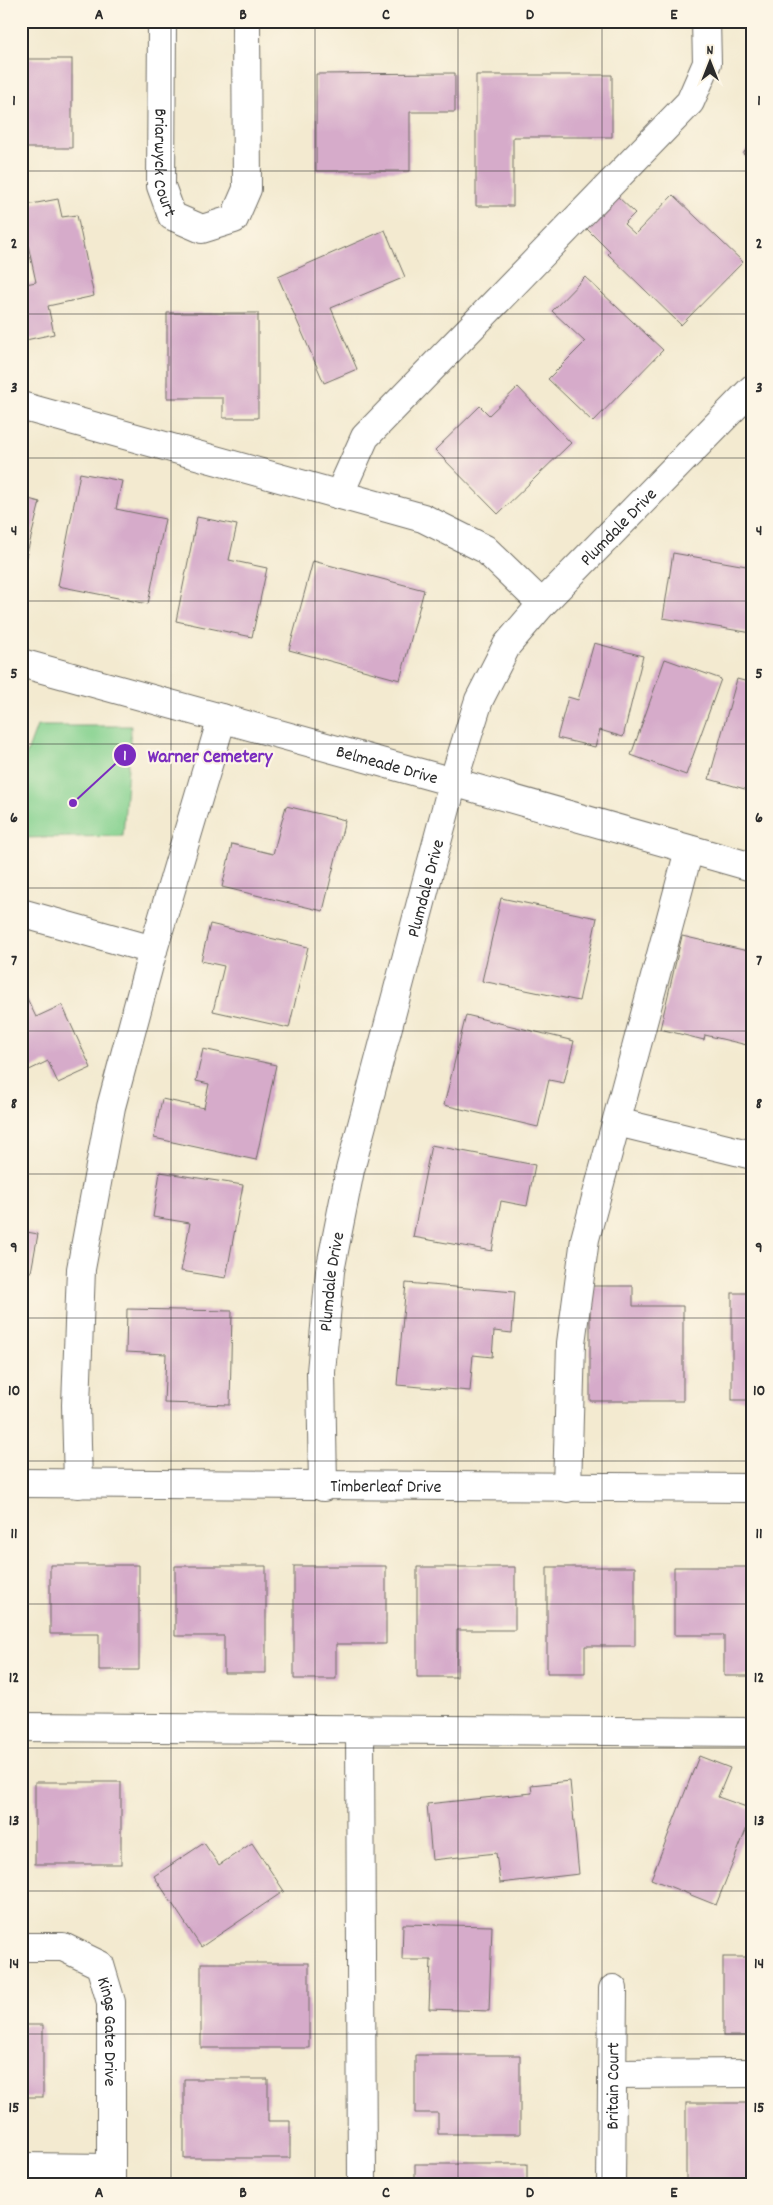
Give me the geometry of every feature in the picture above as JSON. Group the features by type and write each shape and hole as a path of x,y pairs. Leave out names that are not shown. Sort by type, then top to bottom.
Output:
{"street":[{"name":"Briarwyck Court","path":"162,21 161,186 172,216 202,229 234,219 246,189 246,21"},
{"path":"340,496 365,438 690,102 707,63 706,21"},
{"name":"Plumdale Drive","path":"323,1487 321,1372 330,1271 350,1170 453,782 479,700 507,645 542,604 752,390"},
{"path":"21,406 423,518 485,550 542,604"},
{"name":"Belmeade Drive","path":"21,663 453,782 752,868"},
{"path":"78,1484 76,1405 81,1269 111,1107 153,950 222,718"},
{"path":"567,1488 570,1343 585,1239 618,1122 689,850"},
{"path":"21,913 153,950"},
{"path":"618,1122 752,1156"},
{"name":"Timberleaf Drive","path":"21,1483 323,1487 752,1488"},
{"path":"21,1727 752,1732"},
{"path":"360,1729 362,2184"},
{"name":"Kings Gate Drive","path":"21,1947 63,1947 100,1965 111,2002 111,2176"},
{"name":"Britain Court","path":"611,2184 613,1989"},
{"path":"612,2074 752,2073"},
{"path":"21,2167 111,2176"}],"green space":[{"path":"37,726 131,726 123,836 21,838 21,769"}],"building":[{"path":"21,59 72,59 72,148 21,148"},
{"path":"455,73 455,112 410,112 410,171 316,171 316,74"},
{"path":"476,75 612,75 612,137 513,137 513,206 476,206"},
{"path":"752,141 752,160 743,154"},
{"path":"673,195 743,262 681,325 608,254 610,252 586,228 617,196 635,213 624,224 635,234"},
{"path":"58,199 62,217 77,215 94,296 48,306 54,334 21,341 21,285 36,282 28,245 21,246 21,206"},
{"path":"385,230 405,277 331,308 357,369 324,383 278,277"},
{"path":"585,277 663,350 593,422 548,379 585,342 552,311"},
{"path":"167,313 258,313 258,418 223,418 223,398 167,398"},
{"path":"518,387 571,443 498,514 435,450 480,406 489,415"},
{"path":"80,473 122,481 116,509 165,519 148,604 58,586"},
{"path":"21,497 40,502 22,573 21,573"},
{"path":"197,517 237,525 229,560 267,568 252,637 176,621"},
{"path":"673,553 752,567 752,633 663,618"},
{"path":"313,561 424,590 400,680 289,650"},
{"path":"594,643 643,656 623,737 600,730 595,747 557,738 568,697 578,700"},
{"path":"665,659 721,679 686,775 631,755"},
{"path":"737,679 752,683 752,791 709,779"},
{"path":"286,806 345,820 323,911 222,887 232,844 273,854"},
{"path":"501,898 597,918 579,1001 482,981"},
{"path":"210,924 308,947 289,1028 213,1011 224,966 201,961"},
{"path":"682,936 752,952 752,1023 747,1045 705,1035 704,1040 660,1029"},
{"path":"21,986 36,1017 62,1005 91,1068 58,1083 48,1061 21,1074"},
{"path":"466,1015 574,1041 564,1083 549,1080 538,1127 444,1105"},
{"path":"203,1049 276,1065 256,1160 154,1138 162,1099 204,1108 209,1084 196,1081"},
{"path":"431,1145 535,1165 527,1206 501,1201 492,1251 413,1237"},
{"path":"160,1172 243,1185 226,1278 181,1271 190,1223 153,1217"},
{"path":"21,1231 38,1234 31,1272 21,1270"},
{"path":"406,1283 515,1292 512,1333 494,1331 492,1357 473,1355 470,1391 397,1385"},
{"path":"590,1286 633,1286 633,1306 683,1306 683,1401 590,1401"},
{"path":"732,1293 752,1293 752,1400 732,1400"},
{"path":"127,1309 232,1311 230,1405 164,1403 166,1354 126,1352"},
{"path":"50,1565 139,1565 139,1670 99,1670 99,1634 50,1634"},
{"path":"175,1566 266,1566 266,1673 224,1673 224,1636 175,1636"},
{"path":"294,1566 386,1566 386,1644 336,1644 336,1679 294,1679"},
{"path":"417,1567 515,1567 515,1630 457,1630 457,1677 417,1677"},
{"path":"547,1567 635,1567 635,1646 585,1646 585,1673 547,1673"},
{"path":"674,1567 752,1567 752,1676 724,1676 724,1635 674,1635"},
{"path":"699,1756 730,1768 718,1797 752,1809 752,1815 716,1905 651,1879"},
{"path":"570,1781 579,1874 500,1883 496,1853 432,1860 427,1804 532,1793 531,1785"},
{"path":"35,1782 121,1782 121,1864 35,1864"},
{"path":"204,1843 219,1865 252,1843 284,1891 201,1947 154,1876"},
{"path":"403,1924 492,1926 489,2011 429,2009 431,1960 402,1960"},
{"path":"723,1957 752,1957 752,2036 723,2036"},
{"path":"201,1963 309,1963 309,2048 201,2048"},
{"path":"21,2025 43,2025 43,2097 21,2097"},
{"path":"415,2055 520,2055 520,2134 438,2134 438,2113 415,2113"},
{"path":"184,2079 268,2079 268,2121 290,2121 290,2158 184,2158"},
{"path":"686,2103 752,2103 752,2182 686,2182"},
{"path":"415,2164 527,2164 527,2184 415,2184"}],"place":[{"name":"Warner Cemetery","path":"73,803"}]}
